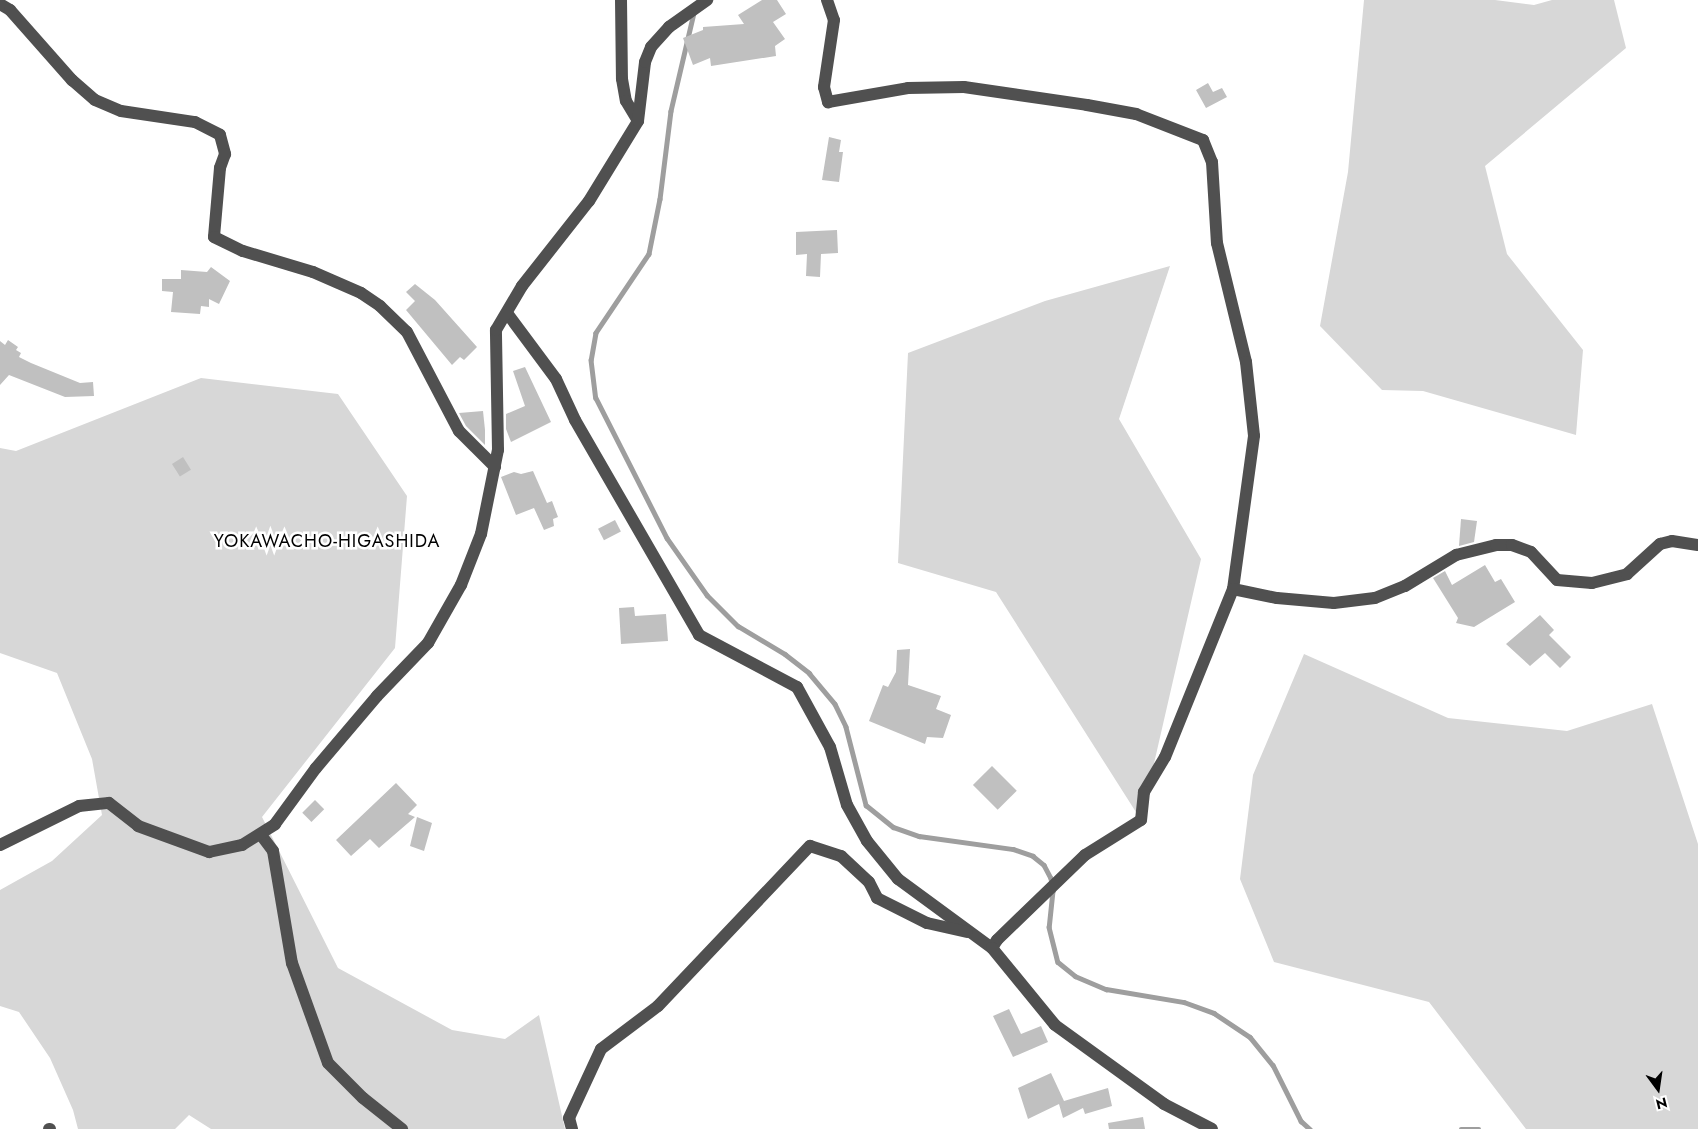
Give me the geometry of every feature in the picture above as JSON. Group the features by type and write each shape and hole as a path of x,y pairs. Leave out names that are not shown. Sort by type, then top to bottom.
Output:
{"street":[{"path":"622,0 622,79 626,101 638,120"},
{"path":"0,845 80,806 109,804 138,826 209,852 242,845 261,835 275,824 316,768 377,696 428,643 461,585 482,534 495,467 498,412 496,330 508,313 522,286 589,201 638,120 645,62 651,47 669,27 707,0"},
{"path":"827,0 834,20 824,87 828,102 908,88 964,87 1136,114 1203,140 1212,162 1217,243 1246,362 1254,436 1233,589 1165,757 1144,792 1141,820 1085,855 997,940 992,948"},
{"path":"0,4 10,10 72,80 95,100 121,111 195,122 220,135 225,154 220,168 214,237 243,251 313,272 361,293 380,306 407,332 459,431 495,467"},
{"path":"508,313 556,379 594,454 699,635 797,687 830,747 847,806 867,841 898,879 992,948 1055,1025 1164,1104 1212,1129"},
{"path":"1233,589 1277,598 1334,602 1375,598 1405,586 1456,555 1496,545 1512,545 1531,552 1556,580 1592,583 1627,574 1660,544 1672,541 1698,545"},
{"path":"261,835 273,852 292,963 328,1062 363,1098 402,1129"},
{"path":"572,1129 569,1118 601,1049 658,1006 810,846 841,856 869,882 876,898 927,923 972,933"}],"shaded area":[{"path":"1364,0 1495,0 1534,5 1552,0 1614,0 1626,48 1485,166 1507,254 1583,350 1576,435 1423,391 1382,390 1320,326 1348,172"},
{"path":"1170,266 1119,419 1201,559 1141,820 996,592 898,563 908,353 1045,301"},
{"path":"201,378 338,394 407,496 395,648 262,817 338,968 452,1030 505,1039 539,1015 565,1129 211,1129 189,1115 175,1129 78,1129 73,1110 50,1058 19,1012 0,1006 0,890 52,861 102,815 92,759 57,673 0,653 0,448 16,451"},
{"path":"1304,654 1448,718 1567,731 1652,704 1698,844 1698,1129 1526,1129 1429,1002 1274,962 1240,879 1253,775"}],"building":[{"path":"762,0 777,0 786,14 773,22 785,39 775,46 776,56 711,66 710,58 693,65 683,38 703,30 703,27 744,24 738,15"},
{"path":"1208,83 1213,92 1222,88 1227,97 1206,108 1196,90"},
{"path":"829,137 841,140 839,152 843,152 839,182 822,180"},
{"path":"837,230 838,253 821,254 820,277 806,276 807,254 796,255 796,232"},
{"path":"211,267 230,281 219,304 209,299 209,307 201,306 200,314 171,312 173,292 162,291 162,279 181,279 181,270 207,272"},
{"path":"415,284 435,300 477,347 464,360 460,357 452,365 406,310 415,301 406,292"},
{"path":"8,340 18,347 16,350 21,353 19,357 31,363 80,383 93,382 94,396 65,397 9,375 0,385 0,341 5,345"},
{"path":"525,367 551,422 511,442 506,429 506,414 525,406 513,371"},
{"path":"483,411 485,445 466,426 459,413"},
{"path":"183,457 191,470 180,477 172,464"},
{"path":"533,471 547,503 552,501 558,517 553,519 554,526 544,530 534,508 516,515 501,477 514,472 521,474"},
{"path":"1461,519 1477,521 1474,542 1459,546"},
{"path":"615,520 621,532 604,540 598,529"},
{"path":"1485,565 1495,582 1501,579 1515,602 1474,627 1456,623 1458,618 1433,578 1445,571 1452,585"},
{"path":"634,607 635,616 666,614 668,641 621,644 619,608"},
{"path":"1540,615 1554,630 1549,635 1571,657 1560,668 1545,653 1530,666 1506,644"},
{"path":"910,649 908,685 941,696 936,709 951,715 943,738 927,737 925,744 869,721 883,685 888,687 896,672 897,650"},
{"path":"992,766 1017,791 998,810 973,785"},
{"path":"396,783 417,805 408,814 415,817 379,848 370,839 351,856 336,840"},
{"path":"315,800 324,809 311,822 302,813"},
{"path":"417,817 432,823 424,851 410,846"},
{"path":"1009,1009 1021,1034 1041,1026 1048,1042 1013,1057 993,1016"},
{"path":"1051,1073 1064,1101 1108,1088 1112,1106 1085,1114 1083,1108 1063,1118 1059,1104 1028,1119 1018,1088"},
{"path":"1143,1117 1145,1129 1109,1129 1108,1123"}],"waterway":[{"path":"694,13 671,111 660,199 649,254 596,333 591,360 596,398 667,538 707,595 738,626 785,654 809,673 835,704 846,727 866,805 893,827 919,836 1013,849 1033,856 1044,865 1051,878 1053,891 1049,927 1058,962 1075,976 1106,989 1184,1002 1214,1013 1250,1037 1273,1065 1301,1121 1310,1129"},
{"path":"1461,1129 1479,1129"}],"district":[{"name":"YOKAWACHO-HIGASHIDA","path":"327,541"}]}
